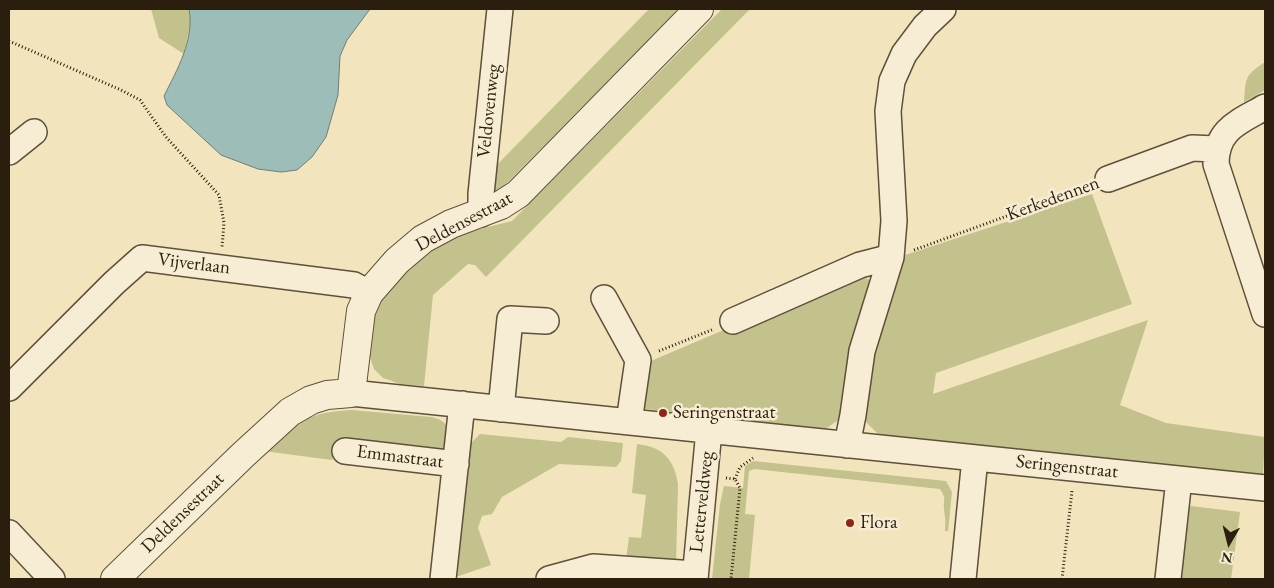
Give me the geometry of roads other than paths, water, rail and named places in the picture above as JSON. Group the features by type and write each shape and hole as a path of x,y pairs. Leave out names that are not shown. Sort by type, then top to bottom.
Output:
{"street":[{"name":"Veldovenweg","path":"481,214 481,194 500,9"},
{"name":"Deldensestraat","path":"115,579 243,454 290,412 311,400 327,395 351,393 361,311 369,293 397,261 423,240 451,224 481,214 501,205 518,194 699,9"},
{"path":"847,445 862,351 891,258 894,213 888,111 892,81 904,54 925,26 943,9"},
{"path":"1265,107 1236,123 1224,133 1216,149 1216,164 1265,314"},
{"path":"9,152 34,132"},
{"name":"Kerkedennen","path":"1108,179 1192,148 1216,149"},
{"name":"Vijverlaan","path":"9,388 114,283 142,258 354,285 369,293"},
{"path":"733,321 860,265 891,258"},
{"path":"604,298 638,360 629,422"},
{"path":"501,409 510,319 546,321"},
{"name":"Seringenstraat","path":"351,393 1265,488"},
{"name":"Emmastraat","path":"443,579 462,404"},
{"name":"Letterveldweg","path":"549,579 593,567 695,577 709,430"},
{"name":"Emmastraat","path":"345,451 456,464"},
{"path":"963,579 975,458"},
{"path":"1168,579 1179,479"},
{"path":"9,533 52,579"}],"water":[{"path":"189,9 370,9 347,40 340,56 338,95 326,137 312,157 297,170 281,172 258,169 221,155 167,105 164,96 184,54 187,43 190,20"}],"place":[{"name":"Seringenstraat","path":"663,413"},
{"name":"Flora","path":"850,523"}]}
